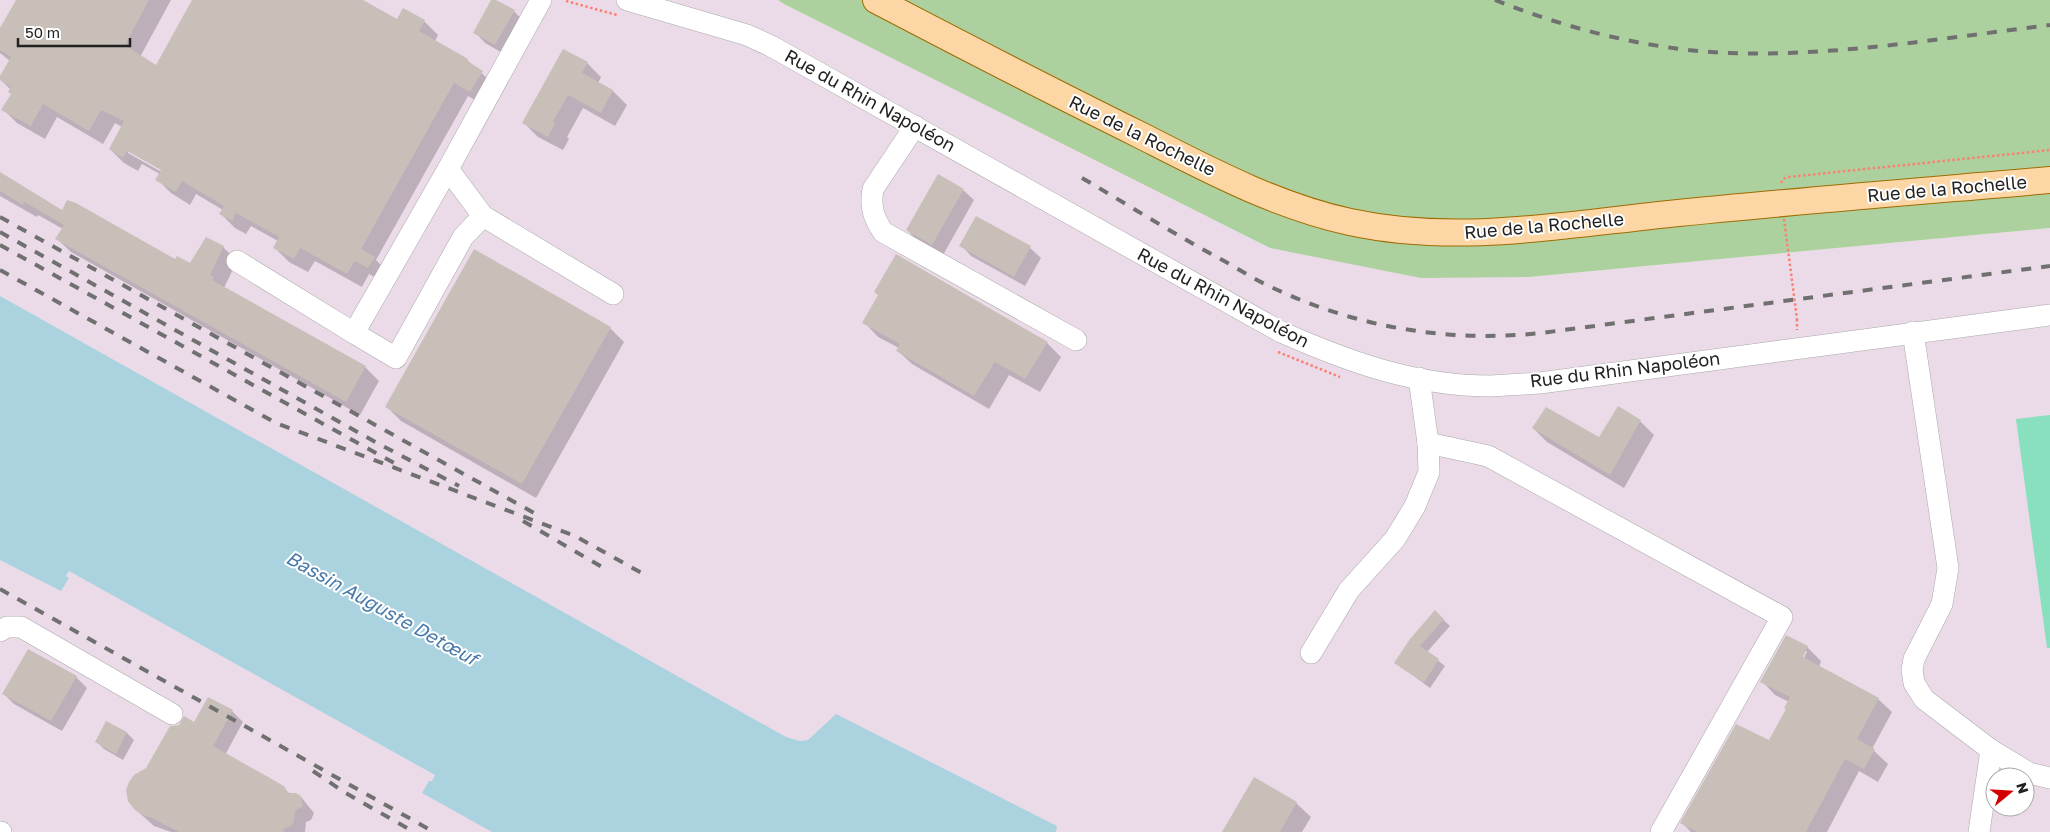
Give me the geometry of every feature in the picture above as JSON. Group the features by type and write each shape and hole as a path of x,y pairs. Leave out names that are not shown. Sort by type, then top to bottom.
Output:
{"main road":[{"name":"Rue de la Rochelle","path":"876,0 1030,81 1223,177 1286,202 1358,223 1401,230 1454,233 1510,232 1668,214 2050,180"}],"street":[{"path":"354,333 448,170 541,0"},
{"name":"Rue du Rhin Napoléon","path":"625,8 747,35 771,46 1281,332 1334,356 1389,373 1448,383 1490,386 1540,383 2050,315"},
{"path":"915,126 873,189 871,200 873,213 883,232 1076,340"},
{"path":"448,170 483,216 613,294"},
{"path":"237,261 396,358 463,237 483,216"},
{"path":"1913,332 1948,568 1942,604 1914,659 1912,670 1914,683 1924,700 1991,750 2029,772 2050,778"},
{"path":"1311,653 1349,590 1395,540 1415,506 1429,472 1428,443 1419,378"},
{"path":"1428,443 1488,456 1782,617 1661,832"},
{"path":"0,631 7,627 21,627 172,714"},
{"path":"1979,832 1991,750"}],"path":[{"path":"566,1 625,8"},
{"path":"1780,185 1783,179 1788,177 2050,150"},
{"path":"1784,219 1797,319"}],"shaded area":[{"path":"0,0 778,0 1270,248 1529,277 2050,228 2050,832 0,832"}],"green space":[{"path":"778,0 2050,0 2050,228 1529,277 1421,278 1270,248"},
{"path":"2050,415 2050,648 2047,648 2016,419"}],"water":[{"name":"Bassin Auguste Detœuf","path":"0,296 786,737 800,741 808,740 836,714 1057,826 1056,832 492,832 422,793 435,775 69,571 66,576 69,578 61,591 0,560"}],"building":[{"path":"16,0 149,0 125,45 156,65 192,0 363,0 397,19 403,8 425,20 419,31 468,59 467,61 483,71 470,92 454,83 361,249 375,257 368,268 355,261 347,274 300,248 294,259 273,248 279,237 236,213 232,221 219,214 224,206 182,181 176,192 155,180 161,170 127,151 123,158 109,149 124,121 101,110 89,131 43,104 31,126 1,110 11,94 8,92 11,87 0,80 0,76 11,57 0,50 0,28"},
{"path":"491,0 496,0 515,10 495,45 473,33"},
{"path":"563,49 588,62 582,73 613,90 601,113 568,95 553,122 555,124 548,137 522,123"},
{"path":"0,172 62,210 67,200 76,203 175,259 177,256 190,263 206,237 224,246 210,275 214,277 212,280 366,366 346,402 55,239 64,225 24,202 23,205 0,191"},
{"path":"938,174 964,189 932,245 906,230"},
{"path":"976,216 1031,246 1014,277 959,246"},
{"path":"474,249 611,327 522,484 385,407"},
{"path":"896,254 1048,342 1025,379 995,362 974,396 896,351 900,344 862,323 878,295 874,292"},
{"path":"1618,406 1641,420 1610,475 1532,428 1546,407 1599,437"},
{"path":"1435,610 1444,619 1420,646 1439,659 1424,683 1394,663 1410,639"},
{"path":"1786,635 1808,646 1803,657 1879,698 1857,739 1875,749 1864,769 1845,759 1806,832 1697,832 1680,823 1736,724 1769,740 1786,709 1784,708 1790,697 1760,682"},
{"path":"28,649 77,676 51,721 2,694"},
{"path":"208,697 233,710 213,746 285,787 287,793 296,793 301,796 303,806 295,811 294,822 291,826 283,829 284,832 179,832 142,815 128,801 126,790 129,782 134,775 146,768 170,726 179,725 184,716 194,722"},
{"path":"106,721 127,732 116,754 95,742"},
{"path":"1254,777 1297,802 1280,832 1222,832"}],"railway":[{"path":"1495,0 1551,20 1608,36 1666,47 1726,53 1807,52 1848,49 1929,41 2050,25"},
{"path":"1082,178 1269,286 1301,300 1368,322 1436,333 1471,336 1541,333 2050,266"},
{"path":"0,217 536,514"},
{"path":"0,232 379,444 459,486"},
{"path":"0,245 394,463"},
{"path":"0,270 276,423 575,536 649,577"},
{"path":"523,521 602,567"},
{"path":"0,589 434,832"},
{"path":"313,771 344,792 414,832"}]}
